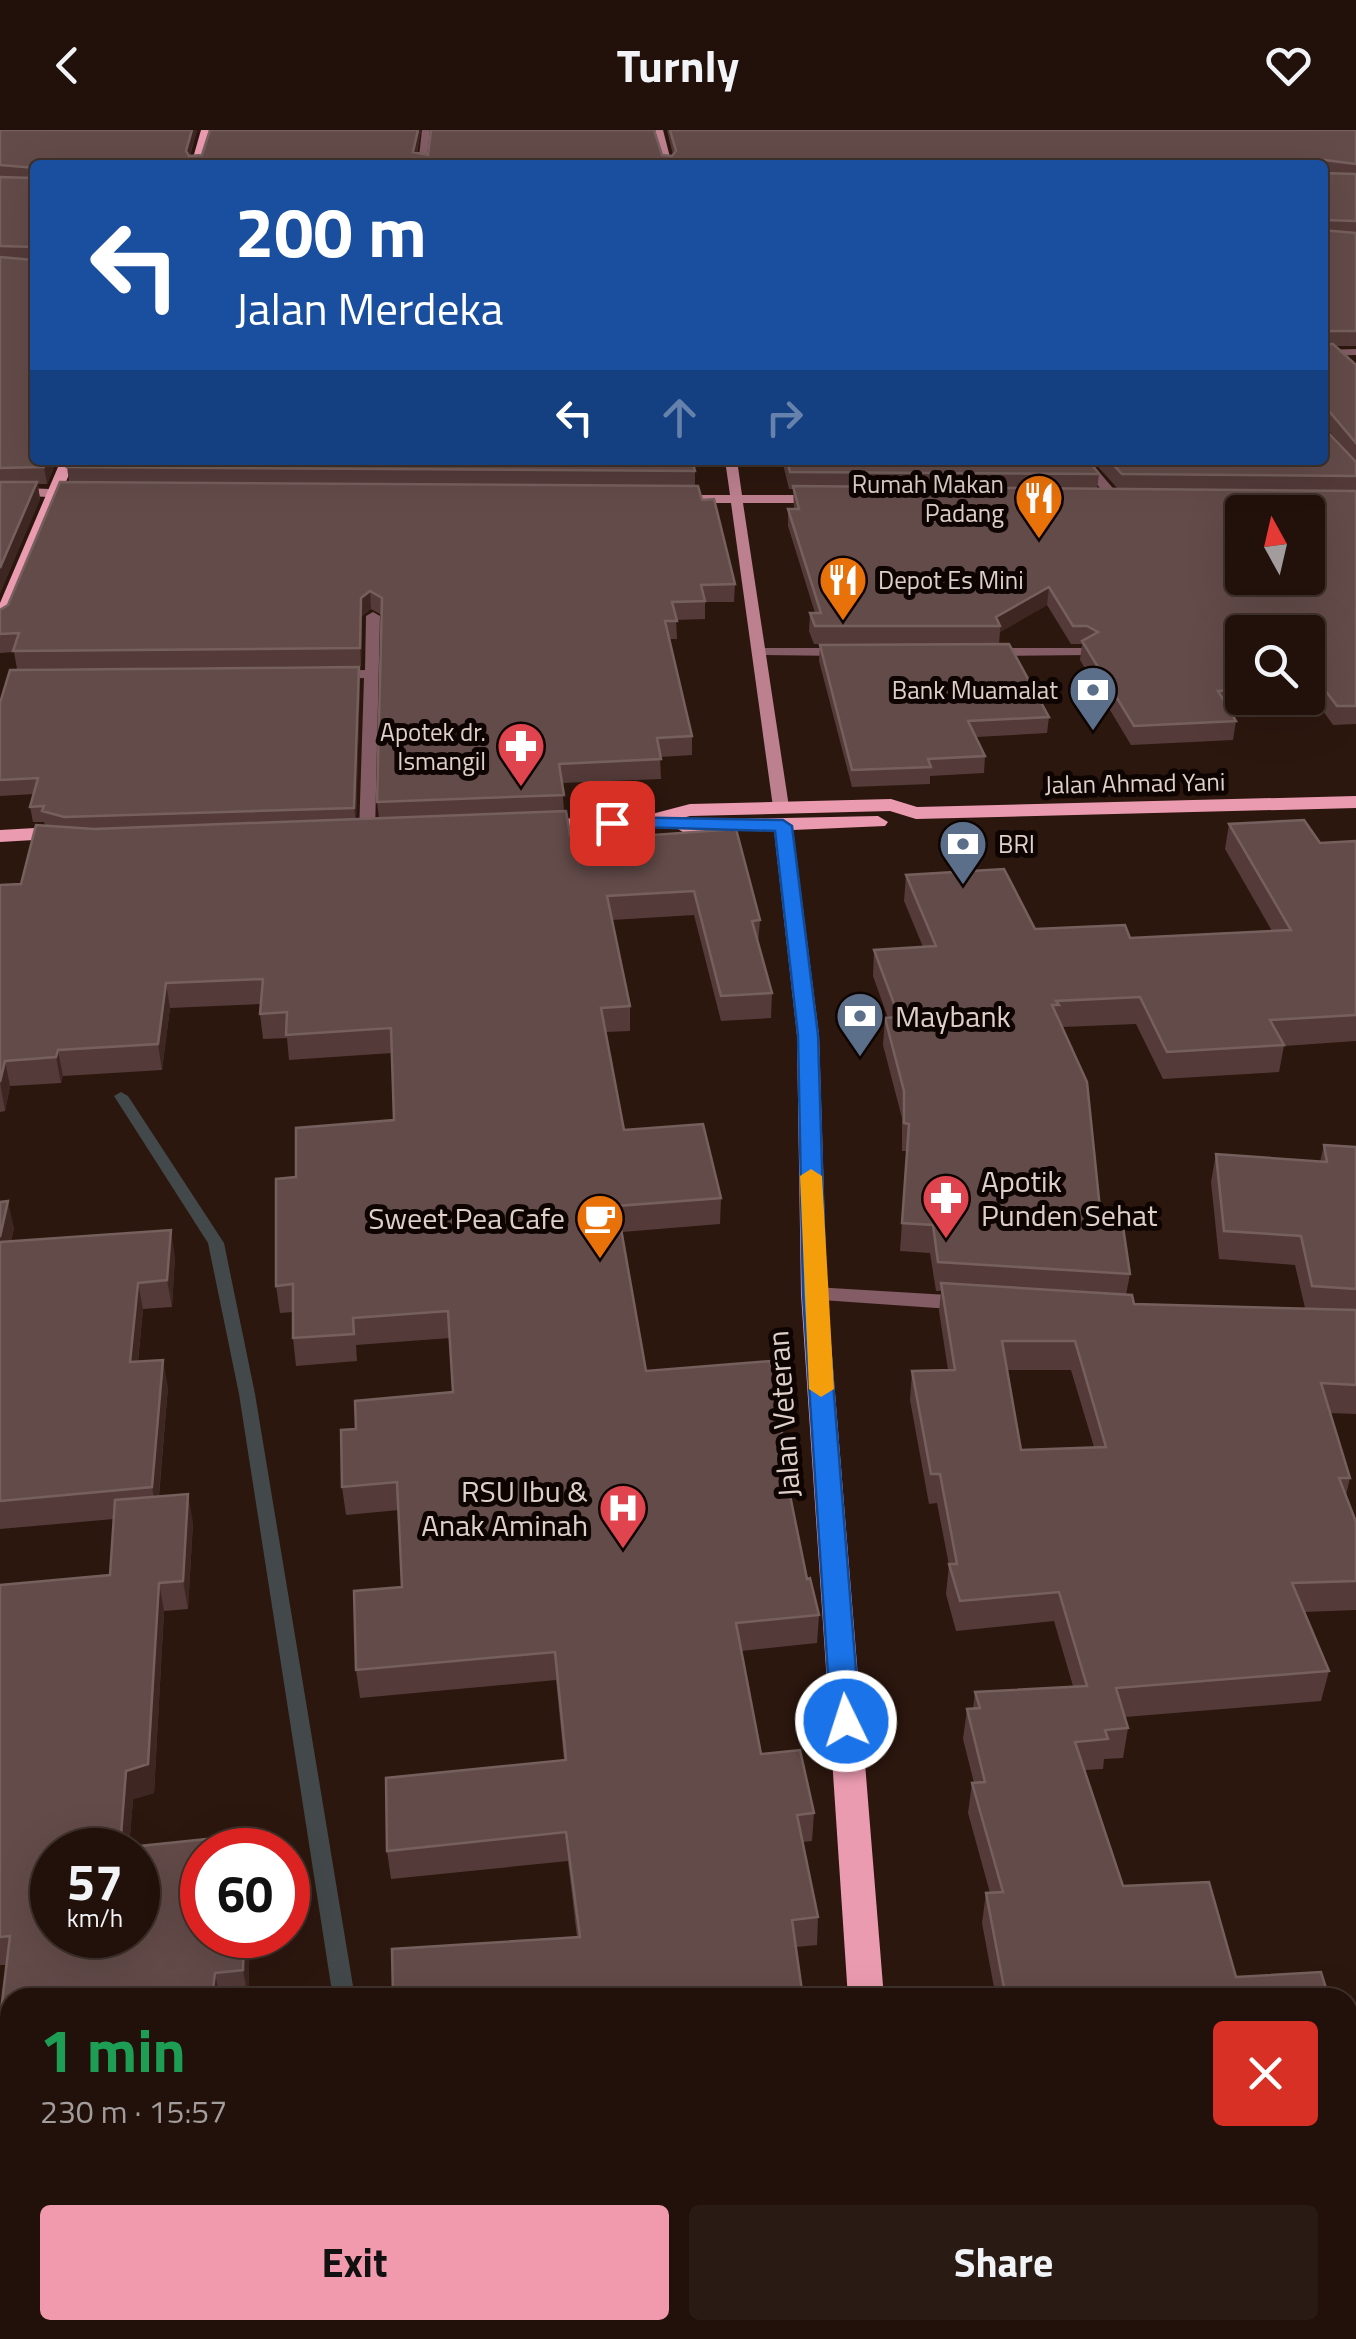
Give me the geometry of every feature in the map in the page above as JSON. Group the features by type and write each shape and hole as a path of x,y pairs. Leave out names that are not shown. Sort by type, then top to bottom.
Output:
{"main road":[{"path":"197,160 206,130"},
{"path":"659,130 667,160"},
{"path":"0,622 6,591 66,465"},
{"path":"732,465 782,816"},
{"path":"0,492 85,494"},
{"path":"1094,496 1132,496"},
{"path":"662,499 838,498"},
{"name":"Jalan Ahmad Yani","path":"516,827 648,821 690,810 899,821 916,813 1356,802"},
{"name":"Jalan Veteran","path":"782,816 808,1035 814,1294 865,1988"},
{"path":"0,836 35,834 75,842 34,851 0,852"}],"street":[{"path":"423,160 426,130"},
{"path":"1328,353 1356,352"},
{"path":"1087,465 1114,496"},
{"path":"366,833 372,616"},
{"path":"761,652 856,652"},
{"path":"971,652 1085,652"},
{"path":"312,676 370,674"},
{"path":"814,1294 989,1304"}],"building":[{"path":"0,130 192,130 186,151 189,156 202,155 210,130 418,130 413,152 428,155 431,130 654,130 662,155 672,156 676,151 670,130 1356,130 1356,164 1328,160 30,160 30,168 0,165"},
{"path":"1328,173 1356,174 1356,221 1328,220"},
{"path":"0,177 30,178 30,247 0,246"},
{"path":"1328,231 1356,233 1356,331 1328,331"},
{"path":"0,257 30,260 30,465 44,467 0,468"},
{"path":"1328,344 1356,365 1356,443 1328,410"},
{"path":"1328,432 1356,462 1356,476 1122,474 1114,465 1328,465"},
{"path":"693,465 695,471 67,467"},
{"path":"788,465 1092,465 1099,474 790,472"},
{"path":"0,482 37,482 0,568"},
{"path":"60,482 698,486 702,500 714,499 735,584 701,585 705,601 672,602 677,621 665,621 692,736 657,738 661,759 559,764 564,795 377,802 382,598 370,591 361,598 360,648 13,651 19,633 0,634 0,610 8,605"},
{"path":"793,486 1356,491 1356,706 1337,706 1325,690 1325,615 1225,615 1225,691 1218,691 1225,703 1225,715 1232,715 1236,721 1134,726 1082,641 1098,632 1087,626 1073,626 1049,587 996,617 1000,626 815,626 810,613 821,613 788,509 799,509"},
{"path":"1009,644 1049,717 968,721 985,756 928,759 931,767 852,770 820,645"},
{"path":"359,667 354,808 64,817 42,811 44,806 30,807 38,778 0,780 0,703 10,670"},
{"path":"566,811 570,835 582,834 583,840 736,829 760,920 752,921 772,993 721,996 694,891 607,896 630,1006 601,1008 624,1130 703,1124 721,1198 617,1206 646,1371 770,1361 780,1402 774,1402 784,1441 779,1441 807,1579 810,1578 819,1615 736,1623 761,1754 800,1750 814,1813 797,1815 818,1917 792,1920 802,1988 393,1988 392,1949 580,1937 566,1832 387,1851 386,1778 566,1760 555,1652 356,1670 354,1591 402,1587 397,1482 342,1487 341,1430 356,1429 355,1401 453,1392 448,1311 353,1318 354,1334 293,1338 293,1284 276,1286 276,1179 296,1177 296,1128 394,1120 391,1028 286,1035 287,1012 260,1014 263,979 166,983 158,1044 58,1050 56,1057 5,1061 0,1082 0,885 21,884 36,825 94,829"},
{"path":"1304,820 1320,843 1356,841 1356,1015 1270,1020 1284,1045 1167,1052 1140,997 1056,1001 1059,1005 1052,1005 1087,1082 1101,1219 1122,1220 1130,1274 938,1262 933,1225 902,1223 909,1124 904,1123 904,1091 885,1018 899,1017 874,950 936,946 906,875 1004,869 1035,929 1125,925 1130,938 1291,930 1229,824"},
{"path":"1324,1145 1356,1147 1356,1289 1312,1286 1301,1236 1224,1231 1216,1154 1327,1162"},
{"path":"8,1201 0,1237 0,1202"},
{"path":"171,1230 167,1280 138,1283 130,1362 163,1360 152,1487 0,1501 0,1242"},
{"path":"941,1283 1132,1295 1134,1304 1356,1310 1356,1385 1321,1383 1350,1478 1339,1478 1356,1522 1356,1581 1292,1583 1329,1671 1116,1688 1128,1728 1105,1730 1108,1739 1075,1742 1123,1886 1209,1882 1236,1977 1321,1972 1326,1988 1004,1988 986,1893 1003,1892 972,1783 985,1782 967,1709 980,1708 975,1692 1087,1686 1059,1592 960,1601 949,1564 957,1564 940,1474 931,1474 912,1371 955,1370","holes":["1002,1341 1075,1341 1106,1447 1021,1450"]},
{"path":"188,1494 183,1581 159,1583 148,1764 126,1771 122,1828 30,1828 30,1958 160,1958 160,1844 180,1842 180,1958 243,1958 243,1970 215,1973 213,1988 4,1988 10,1936 0,1937 0,1585 110,1575 115,1500"}],"waterway":[{"path":"121,1096 216,1243 247,1394 342,1988"}],"slow traffic":[{"path":"811,1176 821,1389"}],"place":[{"name":"Rumah Makan Padang","path":"1039,540"},
{"name":"Depot Es Mini","path":"843,622"},
{"name":"Bank Muamalat","path":"1093,732"},
{"name":"Apotek dr. Ismangil","path":"521,788"},
{"name":"BRI","path":"963,886"},
{"name":"Maybank","path":"860,1058"},
{"name":"Apotik Punden Sehat","path":"946,1240"},
{"name":"Sweet Pea Cafe","path":"600,1260"},
{"name":"RSU Ibu & Anak Aminah","path":"623,1550"}],"route":[{"path":"612,823 648,821 696,828 783,826 808,1035 814,1294 846,1721"}]}
